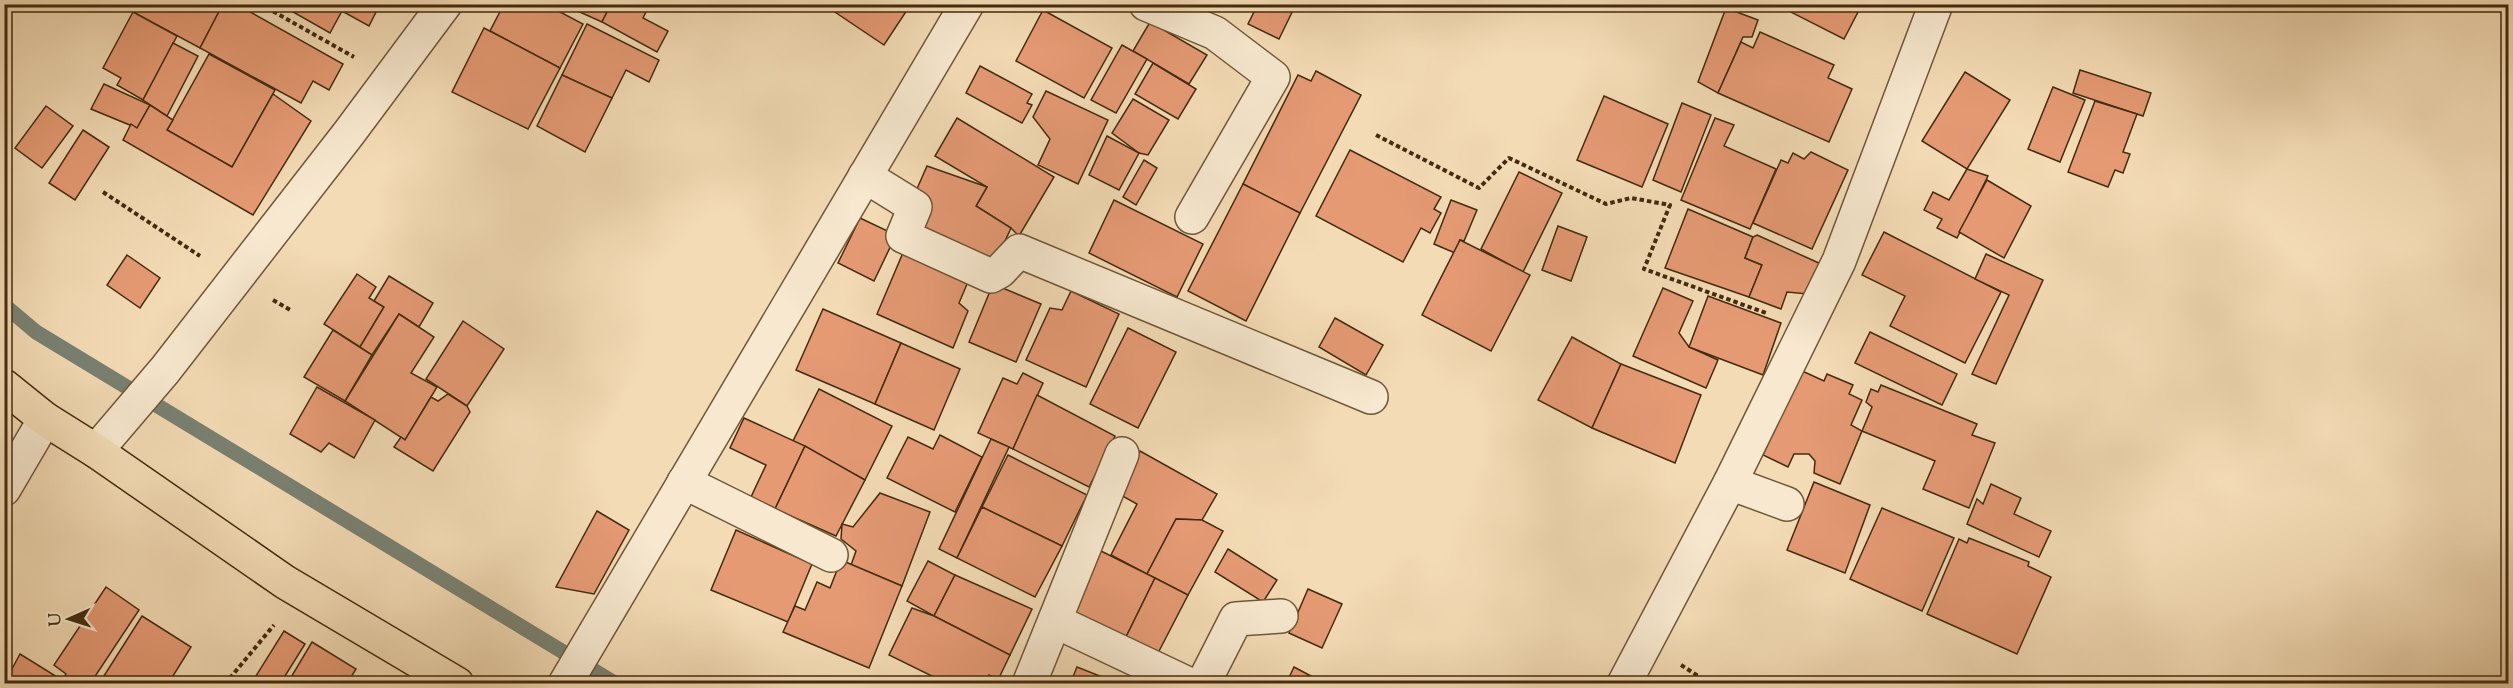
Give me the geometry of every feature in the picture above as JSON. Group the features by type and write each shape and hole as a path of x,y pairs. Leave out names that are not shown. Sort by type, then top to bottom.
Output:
{"main road":[{"path":"4,386 45,419 96,451 301,592 457,684"}],"street":[{"path":"96,451 165,370 445,4"},
{"path":"565,684 967,4"},
{"path":"1146,4 1215,33 1273,77 1192,217"},
{"path":"1624,684 1730,483 1839,261 1936,4"},
{"path":"865,176 915,207 903,236 991,276 1000,271 1019,251 1371,397"},
{"path":"4,489 45,419"},
{"path":"1029,684 1122,454"},
{"path":"684,482 831,555"},
{"path":"1730,483 1787,504"},
{"path":"1203,684 1236,619 1281,616"},
{"path":"1055,621 1188,684"}],"path":[{"path":"260,4 391,77"},
{"path":"1376,135 1479,188 1509,158 1606,204 1631,198 1670,205 1644,269 1807,327"},
{"path":"103,192 235,279"},
{"path":"225,684 301,592"}],"building":[{"path":"137,4 220,4 222,6 200,48 133,12"},
{"path":"223,4 236,4 343,64 329,90 313,81 301,103 200,48"},
{"path":"279,4 380,4 369,26 342,11 330,33"},
{"path":"504,4 545,4 583,24 560,68 490,31"},
{"path":"562,4 611,4 602,22"},
{"path":"611,4 650,4 643,18 668,31 657,52 602,22"},
{"path":"823,4 911,4 884,45"},
{"path":"1258,4 1296,4 1279,39 1248,24"},
{"path":"1775,4 1843,4 1858,12 1844,39"},
{"path":"1726,8 1758,20 1752,37 1743,37 1718,93 1698,82"},
{"path":"1043,10 1112,48 1084,98 1016,61"},
{"path":"133,12 177,36 143,100 117,85 121,78 103,68"},
{"path":"1150,22 1207,55 1189,84 1133,51"},
{"path":"587,24 659,60 649,82 626,70 612,98 562,75"},
{"path":"484,28 560,68 528,129 452,92"},
{"path":"1760,32 1834,65 1828,78 1852,89 1829,142 1718,93 1741,42 1753,48"},
{"path":"173,43 198,56 167,116 143,100"},
{"path":"1122,45 1147,59 1116,113 1091,100"},
{"path":"209,54 275,90 232,167 167,130"},
{"path":"1153,63 1196,89 1178,119 1135,94"},
{"path":"980,66 1032,94 1027,103 1032,105 1022,123 966,93"},
{"path":"2080,70 2151,93 2143,116 2073,93"},
{"path":"1316,71 1361,95 1300,213 1243,184 1298,75 1311,81"},
{"path":"1965,72 2010,100 1967,169 1922,141"},
{"path":"562,75 612,98 585,152 537,126"},
{"path":"104,84 150,105 137,128 91,109"},
{"path":"2053,87 2085,100 2060,162 2028,149"},
{"path":"1046,91 1108,120 1078,184 1038,165 1050,139 1033,117"},
{"path":"273,94 311,121 253,215 123,140 131,124 137,128 150,105 173,120 167,130 232,167"},
{"path":"1604,96 1668,124 1642,187 1577,160"},
{"path":"1133,99 1169,120 1148,155 1139,153 1112,133"},
{"path":"2095,101 2137,114 2123,152 2130,154 2123,173 2115,170 2108,187 2068,172"},
{"path":"1682,103 1711,115 1681,192 1653,180"},
{"path":"46,106 73,126 42,168 15,148"},
{"path":"957,118 1054,177 1019,236 1011,228 976,206 987,187 935,156"},
{"path":"1715,118 1734,125 1724,146 1776,169 1750,229 1681,200"},
{"path":"83,130 109,147 75,200 49,183"},
{"path":"1107,136 1139,153 1119,190 1089,175"},
{"path":"1350,150 1441,197 1434,209 1441,213 1430,233 1421,228 1403,262 1316,216"},
{"path":"1811,152 1848,170 1812,249 1753,223 1781,160 1788,163 1793,153 1804,159"},
{"path":"1144,160 1157,168 1136,205 1123,197"},
{"path":"927,166 987,187 976,206 1011,228 993,267 910,230 926,195 916,191"},
{"path":"1967,169 1988,176 1957,238 1937,228 1942,219 1924,210 1933,192 1949,200"},
{"path":"1519,172 1562,193 1523,272 1481,249"},
{"path":"1987,180 2031,206 2004,258 1959,232"},
{"path":"1243,184 1300,213 1246,321 1188,291"},
{"path":"1114,200 1203,244 1177,297 1089,253"},
{"path":"1451,200 1477,210 1464,241 1460,240 1455,253 1434,244"},
{"path":"1688,209 1753,237 1745,258 1762,265 1749,297 1665,268"},
{"path":"860,218 896,235 874,281 838,263"},
{"path":"1558,226 1587,237 1571,281 1542,270"},
{"path":"1884,232 2001,292 1965,363 1890,326 1905,296 1862,275"},
{"path":"1757,235 1821,264 1808,294 1787,292 1781,309 1749,297 1762,265 1745,258 1753,237"},
{"path":"1460,240 1530,275 1491,351 1422,315"},
{"path":"905,248 970,277 959,303 968,311 953,348 877,314"},
{"path":"1986,254 2043,280 1996,384 1972,374 2009,295 1975,279"},
{"path":"127,255 160,278 140,308 107,285"},
{"path":"357,274 376,287 369,298 384,307 360,347 324,324"},
{"path":"389,276 433,303 419,327 399,314 372,355 360,347 384,307 374,301"},
{"path":"993,284 1041,304 1016,362 969,342"},
{"path":"1663,288 1693,301 1679,333 1689,347 1718,360 1706,388 1633,356"},
{"path":"1071,291 1119,314 1086,387 1026,360 1050,308 1062,310"},
{"path":"1708,296 1781,323 1763,375 1689,347"},
{"path":"823,309 901,343 875,404 796,370"},
{"path":"399,314 434,337 411,373 437,387 405,440 345,401"},
{"path":"1335,318 1383,345 1366,375 1319,347"},
{"path":"463,321 504,349 467,406 426,379"},
{"path":"1128,328 1176,352 1138,428 1090,404"},
{"path":"333,330 372,355 345,401 304,377"},
{"path":"1870,332 1957,374 1942,405 1855,363"},
{"path":"1572,337 1621,364 1592,428 1538,400"},
{"path":"901,343 960,369 934,430 875,404"},
{"path":"1621,364 1701,395 1675,463 1592,428"},
{"path":"1800,370 1824,381 1827,374 1853,385 1849,394 1862,400 1851,425 1862,431 1840,484 1814,473 1815,461 1809,454 1794,454 1788,467 1763,455"},
{"path":"1023,373 1043,383 1013,449 978,433 1003,378 1017,384"},
{"path":"1881,385 1977,424 1972,435 1995,443 1969,508 1923,489 1935,461 1862,431 1872,407 1866,402 1871,389 1878,392"},
{"path":"317,387 375,420 354,458 329,443 321,452 290,434"},
{"path":"819,389 892,426 865,480 793,441"},
{"path":"448,394 467,406 470,412 433,471 394,447 401,437 405,440 431,397 438,401"},
{"path":"1037,395 1115,436 1089,487 1013,449"},
{"path":"744,418 805,446 775,509 751,497 766,465 730,448"},
{"path":"940,435 982,457 955,512 887,478 908,437 933,449"},
{"path":"991,439 1009,447 957,558 939,549"},
{"path":"805,446 865,480 836,536 775,509"},
{"path":"1140,451 1217,494 1202,520 1176,519 1147,574 1111,555 1137,504 1117,493"},
{"path":"1008,455 1087,495 1062,546 982,507"},
{"path":"1814,482 1870,505 1845,573 1787,550"},
{"path":"1991,484 2021,498 2014,514 2051,531 2039,557 1967,524 1977,499 1983,504"},
{"path":"880,493 930,512 902,586 851,565 856,551 841,539 842,524 853,527"},
{"path":"982,507 1062,546 1035,597 957,558"},
{"path":"1882,508 1954,538 1922,611 1850,579"},
{"path":"597,511 629,530 594,594 556,587"},
{"path":"1176,519 1202,520 1223,531 1188,595 1147,574"},
{"path":"736,530 812,564 788,622 711,590"},
{"path":"1969,538 2029,562 2028,566 2051,577 2017,654 1927,614 1959,539 1967,543"},
{"path":"1097,549 1155,578 1126,637 1067,609"},
{"path":"1228,549 1277,580 1263,602 1215,572"},
{"path":"841,560 902,586 869,668 783,632 795,606 805,610 817,582 830,588"},
{"path":"928,561 955,575 934,616 907,601"},
{"path":"955,575 1032,609 1010,655 934,616"},
{"path":"1155,578 1188,595 1158,653 1126,637"},
{"path":"106,587 139,610 90,684 60,684 66,674 54,665"},
{"path":"1308,589 1342,604 1322,648 1289,633"},
{"path":"912,608 934,616 1010,655 998,680 989,675 985,684 948,684 889,655"},
{"path":"142,616 191,647 168,684 110,684 102,679"},
{"path":"284,631 305,644 280,684 251,684"},
{"path":"312,642 356,669 347,684 287,684"},
{"path":"20,654 62,680 60,684 4,684"},
{"path":"1077,667 1120,684 1070,684"},
{"path":"1294,667 1326,684 1286,684"}],"waterway":[{"path":"4,305 36,332 616,684"}]}
